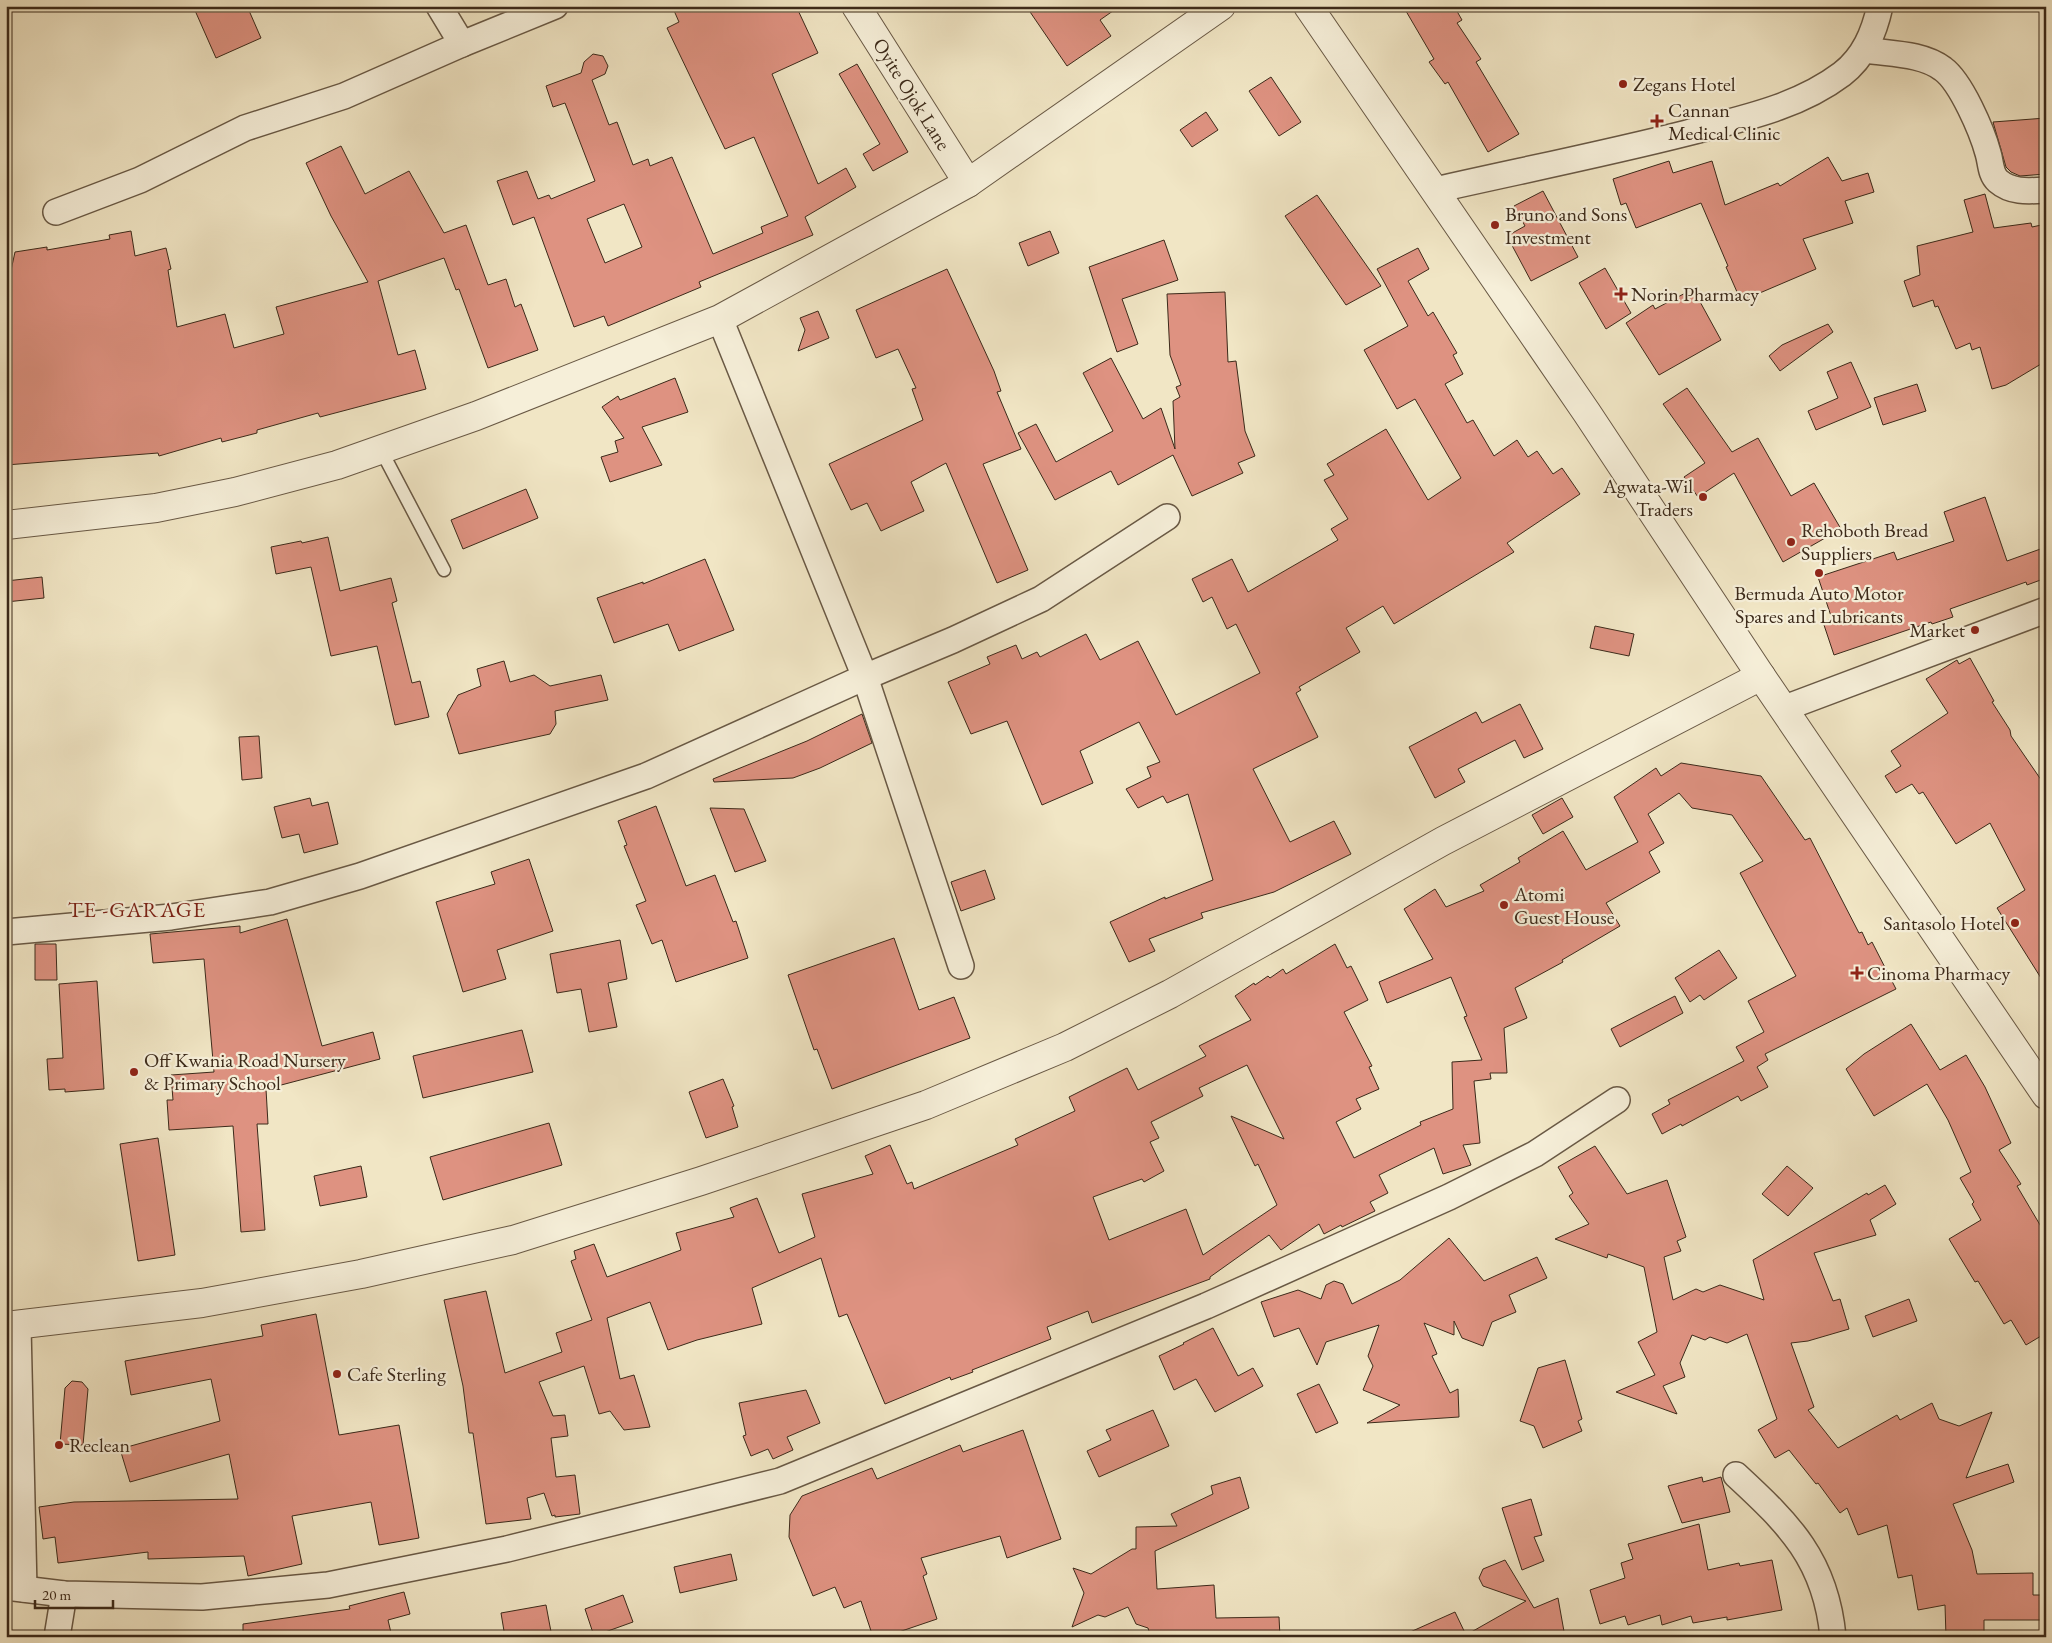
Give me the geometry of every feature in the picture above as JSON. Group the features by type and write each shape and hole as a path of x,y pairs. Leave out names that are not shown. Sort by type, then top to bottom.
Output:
{"street":[{"path":"439,6 462,44"},
{"path":"56,212 140,180 245,128 344,96 462,44 555,6"},
{"name":"Oyite Ojok Lane","path":"856,6 968,183"},
{"path":"6,525 156,508 235,492 337,465 476,416 720,319 968,183 1221,6"},
{"path":"1308,6 1587,413 1761,676 1785,708 2046,1095"},
{"path":"1435,190 1639,145 1761,114 1792,102 1843,73 1865,50 1874,29 1880,6"},
{"path":"1865,50 1919,59 1944,69 1956,84 1975,118 1989,154 1993,176 1997,181 2015,190 2046,190"},
{"path":"720,319 865,676 961,966"},
{"path":"6,932 171,917 270,902 360,876 646,776 865,676 953,640 1041,599 1167,517"},
{"path":"1785,708 2046,610"},
{"path":"1617,1100 1535,1154 1449,1197 1206,1306 780,1481 507,1549 328,1585 202,1597 64,1594 15,1588 12,1326 212,1301 361,1274 513,1240 701,1181 926,1105 1065,1047 1170,994 1443,841 1761,676"},
{"path":"1736,1475 1774,1510 1802,1544 1822,1581 1834,1637"},
{"path":"58,1637 64,1594"}],"lane":[{"path":"381,450 444,570"}],"building":[{"path":"193,6 247,6 261,38 216,58"},
{"path":"672,6 796,6 818,53 772,74 818,184 846,168 856,187 805,217 813,235 699,282 701,287 608,326 604,316 574,327 534,217 513,225 497,181 527,171 538,199 549,195 551,199 595,181 565,103 553,107 546,86 581,73 584,62 593,54 603,56 608,66 605,74 592,80 609,125 617,122 633,165 648,159 650,166 672,157 713,254 763,233 761,227 788,216 754,137 725,149 667,28 679,22","holes":["624,204 642,247 605,263 587,219"]},
{"path":"1026,6 1120,6 1100,20 1111,36 1067,66"},
{"path":"1403,6 1454,6 1462,20 1457,23 1481,59 1476,62 1519,134 1488,152 1448,82 1445,84 1429,62 1434,59"},
{"path":"857,64 908,152 873,171 863,154 880,144 839,74"},
{"path":"1271,77 1301,122 1279,136 1249,91"},
{"path":"1206,112 1218,130 1192,147 1180,130"},
{"path":"2046,118 2046,174 2020,176 2011,172 2006,167 1993,122"},
{"path":"341,146 365,194 409,171 444,233 466,225 488,285 506,279 515,307 521,304 538,350 488,368 459,289 456,290 444,258 378,281 398,355 415,350 426,389 320,417 318,413 257,430 257,433 222,442 221,438 159,456 158,453 6,465 6,279 10,275 15,252 47,247 47,250 110,239 109,235 131,231 135,256 166,248 171,269 168,270 177,327 225,314 234,348 284,334 276,307 368,282 331,216 306,163"},
{"path":"1828,157 1842,181 1868,173 1874,192 1845,201 1853,223 1803,239 1816,269 1741,301 1701,203 1636,228 1626,203 1621,205 1613,179 1669,161 1673,173 1712,161 1725,205 1778,183 1780,186"},
{"path":"1543,191 1578,257 1531,281 1507,236 1525,226 1514,206"},
{"path":"1985,194 1994,228 2031,223 2032,227 2046,224 2046,361 2006,385 1992,389 1980,347 1972,350 1970,343 1956,349 1938,306 1935,307 1933,300 1913,307 1904,281 1920,275 1917,246 1973,232 1964,200"},
{"path":"1317,195 1381,286 1346,305 1285,216"},
{"path":"1050,231 1059,253 1028,266 1019,243"},
{"path":"1164,240 1178,280 1122,299 1138,344 1117,352 1089,267"},
{"path":"1418,248 1429,269 1408,281 1428,316 1433,312 1457,353 1453,355 1463,374 1445,384 1467,423 1473,420 1494,456 1517,440 1528,457 1537,451 1553,474 1562,468 1580,494 1507,543 1514,552 1394,624 1383,606 1346,628 1360,652 1299,687 1301,690 1296,693 1318,737 1253,769 1290,842 1334,821 1351,854 1274,892 1201,913 1203,918 1149,939 1155,951 1129,962 1110,922 1165,897 1165,899 1213,880 1188,794 1167,803 1163,796 1138,808 1126,789 1151,777 1147,767 1160,762 1139,722 1080,751 1093,783 1042,805 1007,721 971,734 948,682 990,664 987,657 1016,645 1022,659 1037,652 1040,657 1086,634 1100,660 1138,641 1176,715 1260,673 1236,624 1227,629 1212,597 1203,602 1192,579 1232,559 1248,592 1338,540 1331,529 1348,519 1324,480 1334,475 1327,464 1386,429 1428,500 1461,478 1415,399 1397,409 1364,350 1408,326 1377,269"},
{"path":"1605,268 1631,313 1606,329 1579,283"},
{"path":"947,269 994,371 1001,391 997,392 1021,449 983,464 1028,570 997,583 946,463 911,482 924,511 881,531 867,503 851,510 829,464 923,420 912,389 916,388 898,349 876,358 856,310"},
{"path":"1693,289 1721,340 1659,375 1626,323 1653,305 1655,309"},
{"path":"1225,292 1228,362 1236,361 1245,431 1255,456 1238,463 1243,473 1192,496 1173,455 1118,485 1111,471 1055,500 1018,433 1036,424 1056,462 1113,431 1083,373 1111,358 1143,419 1161,408 1175,449 1173,401 1180,397 1176,387 1181,385 1170,355 1167,294"},
{"path":"818,311 829,338 798,351 805,330 800,318"},
{"path":"1828,324 1833,332 1780,371 1769,356 1782,345"},
{"path":"1851,362 1871,407 1816,430 1808,411 1838,398 1827,372"},
{"path":"675,378 688,412 642,427 662,465 610,482 601,457 618,452 615,441 624,438 602,407 618,396 620,400"},
{"path":"1917,384 1926,411 1883,425 1874,398"},
{"path":"1687,388 1732,452 1758,438 1791,496 1814,483 1841,529 1783,562 1734,473 1698,497 1684,477 1705,463 1663,404"},
{"path":"526,489 538,518 463,549 451,520"},
{"path":"1985,497 2007,561 2046,547 2046,578 2027,585 2026,582 1950,609 1953,617 1932,624 1931,622 1834,655 1823,622 1832,619 1818,577 1894,552 1897,560 1954,541 1944,512"},
{"path":"328,537 340,591 391,578 397,601 392,603 412,683 420,681 429,717 395,725 377,646 331,656 311,567 276,574 271,547"},
{"path":"705,559 734,630 679,651 668,624 614,643 597,598 643,582 643,584"},
{"path":"42,577 44,598 6,602 6,581"},
{"path":"1595,626 1634,634 1629,656 1590,648"},
{"path":"1970,658 1994,701 1992,702 2010,730 2011,736 2046,787 2046,986 1997,908 2025,890 1990,823 1956,844 1923,792 1919,794 1912,784 1896,793 1885,776 1901,766 1891,751 1948,713 1926,679 1957,660 1959,664"},
{"path":"504,661 510,682 534,675 550,686 601,675 608,700 555,711 556,724 550,734 459,754 447,714 458,695 481,686 477,669"},
{"path":"1520,704 1543,749 1524,758 1515,740 1458,769 1465,782 1435,798 1409,747 1476,712 1482,723"},
{"path":"862,714 872,743 820,768 793,778 714,782 713,779 807,741"},
{"path":"259,736 262,778 242,780 239,737"},
{"path":"1681,763 1761,776 1805,840 1810,838 1859,933 1862,932 1868,945 1872,942 1896,989 1765,1054 1768,1060 1757,1067 1768,1087 1741,1101 1738,1096 1682,1126 1681,1124 1662,1134 1652,1114 1670,1104 1668,1100 1744,1061 1736,1047 1764,1032 1748,1001 1796,976 1740,873 1763,861 1732,815 1692,808 1679,793 1648,814 1664,843 1649,852 1660,872 1606,903 1620,926 1562,960 1563,962 1515,988 1527,1018 1504,1028 1507,1073 1490,1073 1491,1079 1474,1081 1480,1143 1463,1145 1471,1165 1443,1174 1434,1148 1379,1175 1388,1193 1370,1202 1375,1211 1342,1227 1341,1225 1324,1234 1319,1224 1281,1250 1269,1235 1210,1277 1210,1279 1092,1323 1088,1311 1047,1327 1051,1339 972,1370 973,1372 951,1380 950,1377 885,1404 847,1314 839,1317 821,1258 752,1288 762,1324 697,1340 668,1350 650,1302 607,1318 620,1379 634,1375 650,1427 624,1430 610,1411 599,1414 584,1366 539,1382 553,1416 565,1415 568,1436 551,1438 556,1477 575,1475 580,1514 552,1516 544,1493 527,1498 531,1519 486,1524 473,1433 469,1433 463,1386 444,1300 486,1291 505,1373 562,1352 556,1333 592,1320 571,1261 576,1259 574,1251 594,1244 607,1277 681,1250 676,1233 734,1217 730,1208 757,1198 779,1253 815,1237 802,1194 873,1174 865,1156 890,1145 907,1184 912,1182 914,1189 1018,1145 1015,1139 1075,1111 1069,1097 1127,1068 1138,1090 1206,1056 1199,1046 1251,1020 1235,996 1254,983 1255,985 1268,976 1270,978 1283,969 1286,974 1335,944 1347,968 1351,966 1368,1000 1344,1012 1372,1066 1369,1067 1379,1089 1356,1099 1361,1109 1336,1122 1354,1158 1421,1125 1420,1122 1453,1109 1452,1062 1482,1060 1464,1017 1467,1016 1451,977 1387,1003 1379,982 1433,959 1404,909 1435,889 1446,907 1484,891 1480,885 1520,862 1518,858 1563,831 1586,870 1638,842 1614,797 1656,768 1661,776","holes":["1247,1065 1284,1139 1231,1116 1255,1166 1258,1164 1277,1205 1203,1255 1186,1209 1109,1240 1093,1197 1142,1179 1144,1182 1164,1171 1150,1142 1159,1138 1151,1122 1203,1096 1199,1088"]},
{"path":"310,798 312,806 328,802 338,844 304,853 299,834 282,838 274,807"},
{"path":"1562,798 1573,817 1543,834 1532,815"},
{"path":"656,806 686,886 715,875 733,922 736,921 748,958 676,982 662,940 652,944 636,905 646,901 624,846 627,845 618,821"},
{"path":"710,808 744,809 766,861 735,872"},
{"path":"529,859 553,931 497,950 506,979 463,992 436,902 495,884 491,872"},
{"path":"985,870 995,899 961,911 951,882"},
{"path":"287,919 322,1046 373,1032 380,1059 266,1089 268,1124 257,1124 265,1230 241,1232 233,1126 169,1130 167,1100 173,1100 171,1075 214,1072 204,959 153,963 150,934 240,926 240,933"},
{"path":"894,938 919,1010 954,997 970,1038 832,1089 817,1049 814,1050 788,975"},
{"path":"620,940 627,979 608,983 617,1027 589,1032 581,989 557,993 550,954"},
{"path":"35,944 56,944 57,980 35,980"},
{"path":"1719,950 1737,978 1704,1000 1700,995 1690,1002 1675,978"},
{"path":"97,981 104,1089 65,1092 65,1089 49,1090 47,1059 63,1058 59,984"},
{"path":"1675,996 1683,1013 1620,1047 1611,1029"},
{"path":"1911,1024 1940,1070 1966,1055 1985,1087 2011,1143 1999,1150 2021,1184 2017,1186 2046,1235 2046,1333 2026,1345 2011,1320 2004,1324 1978,1281 1975,1282 1949,1239 1981,1220 1972,1204 1974,1202 1960,1178 1971,1172 1948,1120 1927,1084 1874,1116 1846,1069 1864,1054"},
{"path":"522,1030 533,1072 423,1098 413,1056"},
{"path":"723,1079 734,1106 732,1107 738,1127 706,1138 689,1092"},
{"path":"549,1123 562,1165 443,1200 430,1157"},
{"path":"158,1138 175,1255 138,1261 120,1144"},
{"path":"1595,1146 1627,1194 1667,1180 1686,1237 1677,1241 1681,1251 1664,1257 1673,1300 1696,1289 1703,1292 1720,1285 1764,1300 1753,1260 1867,1193 1868,1195 1885,1185 1896,1204 1870,1220 1876,1235 1814,1253 1833,1301 1840,1299 1849,1329 1808,1341 1791,1343 1814,1407 1808,1410 1838,1448 1897,1415 1900,1420 1932,1403 1939,1419 1959,1426 1992,1412 1966,1478 2008,1464 2014,1482 1953,1504 1972,1550 1977,1574 2033,1573 2033,1595 2046,1595 2046,1620 1984,1620 1984,1637 1946,1637 1945,1605 1918,1610 1912,1575 1898,1578 1887,1525 1858,1535 1847,1508 1840,1513 1818,1483 1816,1484 1789,1450 1775,1458 1758,1430 1777,1419 1747,1334 1727,1343 1710,1337 1705,1340 1692,1335 1680,1363 1685,1377 1663,1386 1677,1414 1616,1392 1655,1375 1638,1342 1657,1332 1644,1267 1608,1254 1607,1258 1555,1239 1589,1224 1569,1196 1573,1193 1558,1167"},
{"path":"361,1166 367,1197 320,1206 314,1176"},
{"path":"1787,1166 1813,1188 1788,1216 1762,1194"},
{"path":"1449,1238 1484,1281 1537,1257 1547,1278 1509,1295 1516,1312 1492,1322 1483,1346 1462,1338 1454,1321 1454,1335 1424,1323 1437,1354 1432,1356 1450,1393 1458,1389 1459,1417 1367,1423 1400,1405 1363,1390 1373,1366 1368,1356 1379,1325 1326,1342 1317,1365 1299,1328 1274,1337 1261,1302 1298,1290 1321,1299 1326,1285 1334,1281 1343,1284 1352,1304 1400,1280"},
{"path":"1909,1299 1917,1321 1873,1337 1865,1316"},
{"path":"316,1314 339,1435 399,1425 419,1538 379,1545 371,1502 292,1516 302,1564 248,1576 244,1556 148,1559 148,1552 58,1563 55,1537 43,1539 39,1507 74,1502 238,1499 229,1454 130,1482 120,1449 220,1421 211,1379 131,1395 125,1361 263,1336 261,1325"},
{"path":"1213,1328 1238,1376 1253,1368 1263,1386 1215,1412 1196,1379 1174,1390 1159,1356"},
{"path":"1565,1360 1582,1419 1578,1421 1582,1431 1543,1448 1534,1426 1520,1421 1538,1368"},
{"path":"72,1381 82,1382 88,1389 83,1445 60,1444 65,1388"},
{"path":"1319,1384 1338,1423 1316,1433 1297,1394"},
{"path":"806,1390 820,1423 787,1437 793,1450 773,1459 768,1449 751,1456 743,1436 746,1435 739,1403"},
{"path":"1153,1410 1169,1446 1099,1477 1087,1451 1111,1440 1106,1430"},
{"path":"1023,1430 1061,1539 1007,1558 1000,1536 921,1558 927,1574 923,1576 937,1619 884,1637 873,1637 861,1601 844,1608 835,1587 813,1596 789,1537 790,1515 802,1496 872,1468 877,1479 960,1445 963,1452"},
{"path":"1240,1477 1249,1508 1155,1551 1157,1589 1214,1585 1216,1618 1279,1617 1280,1637 1151,1637 1148,1628 1136,1624 1128,1607 1105,1617 1098,1615 1072,1627 1084,1593 1073,1568 1091,1574 1132,1549 1136,1549 1136,1527 1177,1526 1171,1514 1213,1494 1211,1486"},
{"path":"1702,1477 1703,1482 1721,1477 1730,1512 1682,1523 1668,1486"},
{"path":"1531,1499 1542,1535 1534,1537 1544,1561 1522,1570 1502,1508"},
{"path":"1699,1524 1708,1570 1739,1563 1740,1566 1772,1560 1782,1610 1727,1620 1727,1617 1693,1623 1691,1616 1662,1625 1660,1615 1628,1625 1625,1616 1600,1624 1590,1590 1625,1578 1621,1563 1633,1559 1628,1544"},
{"path":"731,1554 737,1580 680,1593 674,1567"},
{"path":"1505,1560 1534,1608 1558,1598 1565,1637 1399,1637 1455,1612 1466,1635 1526,1601 1483,1586 1479,1578 1483,1569"},
{"path":"404,1592 410,1614 388,1620 392,1637 243,1637 243,1624 350,1609 349,1606"},
{"path":"623,1595 633,1622 594,1636 585,1609"},
{"path":"546,1605 552,1637 505,1637 501,1613"}],"place":[{"name":"Zegans Hotel","path":"1623,84"},
{"name":"Cannan Medical Clinic","path":"1657,121"},
{"name":"Bruno and Sons Investment","path":"1495,225"},
{"name":"Norin Pharmacy","path":"1621,294"},
{"name":"Agwata-Wil Traders","path":"1703,497"},
{"name":"Rehoboth Bread Suppliers","path":"1791,542"},
{"name":"Bermuda Auto Motor Spares and Lubricants","path":"1819,573"},
{"name":"Market","path":"1975,630"},
{"name":"Atomi Guest House","path":"1504,905"},
{"name":"Santasolo Hotel","path":"2015,923"},
{"name":"Cinoma Pharmacy","path":"1857,973"},
{"name":"Off Kwania Road Nursery & Primary School","path":"134,1072"},
{"name":"Cafe Sterling","path":"337,1374"},
{"name":"Reclean","path":"59,1445"}],"district":[{"name":"TE -GARAGE","path":"137,909"}]}
